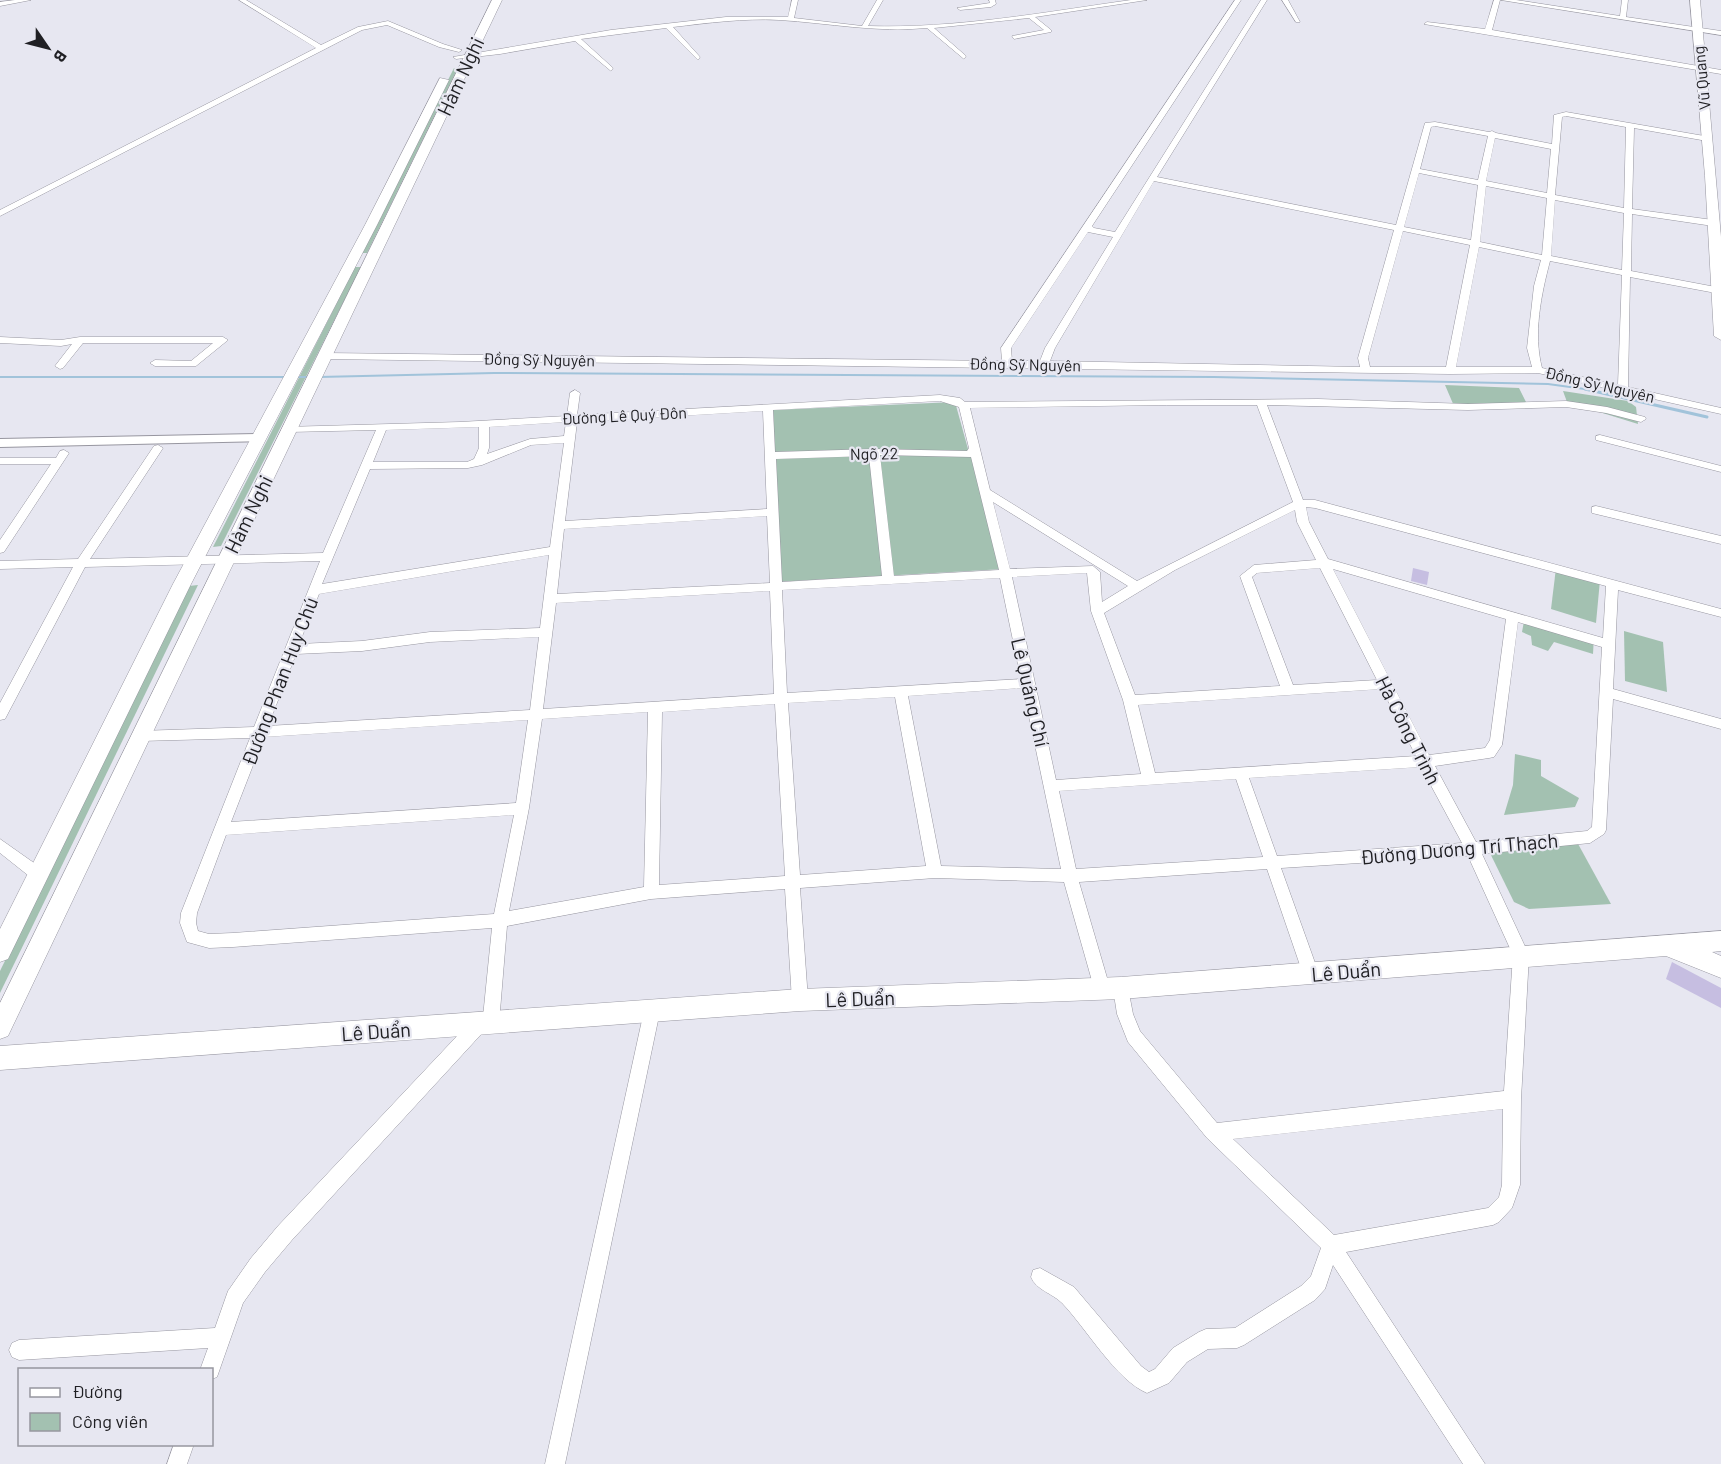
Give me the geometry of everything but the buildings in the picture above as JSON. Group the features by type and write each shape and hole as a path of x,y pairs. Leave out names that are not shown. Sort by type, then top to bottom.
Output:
{"main road":[{"name":"Hàm Nghi","path":"0,1028 322,363 485,0"},
{"name":"Hàm Nghi","path":"0,952 195,561 282,393 462,54 497,0"},
{"name":"Vũ Quang","path":"1695,0 1696,30 1709,138 1721,336"},
{"name":"Lê Duẩn","path":"0,1058 800,1000 1111,988 1721,941"},
{"path":"1647,945 1680,949 1721,967"}],"street":[{"path":"0,4 28,0"},
{"path":"242,0 321,48"},
{"path":"791,18 795,0"},
{"path":"864,28 880,0"},
{"path":"954,0 970,21"},
{"path":"960,8 991,5 992,0"},
{"path":"1082,0 1090,7"},
{"path":"0,213 360,28 383,22 462,54 726,20 791,18 864,28 890,29 1030,16 1144,0"},
{"path":"1007,363 1006,348 1091,228 1238,0"},
{"path":"1044,364 1050,348 1152,178 1264,0"},
{"path":"1285,0 1298,21"},
{"path":"1488,32 1497,0"},
{"path":"1504,0 1721,33"},
{"path":"1623,19 1625,0"},
{"path":"1014,37 1049,31 1030,16"},
{"path":"1427,24 1488,32 1721,72"},
{"path":"668,26 698,58"},
{"path":"928,26 964,57"},
{"path":"577,39 611,69"},
{"path":"1538,370 1532,348 1539,286 1546,258 1557,116 1560,114 1709,138"},
{"path":"1366,370 1364,358 1428,125 1435,124 1492,133 1555,147"},
{"path":"1623,389 1630,126"},
{"path":"1450,371 1475,243 1482,182 1492,133"},
{"path":"1415,170 1627,211 1713,223"},
{"path":"1152,178 1627,274 1720,290"},
{"path":"1091,228 1118,235"},
{"path":"0,340 61,343 80,340 223,340 193,364 155,363"},
{"path":"60,366 80,340"},
{"name":"Đồng Sỹ Nguyên","path":"322,363 1007,363 1366,370 1538,370 1721,411"},
{"path":"211,1368 236,1298 258,1265 285,1233 486,1024 500,920 522,808 536,713 575,393"},
{"name":"Đường Lê Quý Đôn","path":"289,429 382,428 940,398 956,400 960,404 1261,402 1468,407 1566,404 1607,410 1641,419"},
{"name":"Hà Công Trình","path":"1261,402 1299,504 1303,522 1472,849 1521,955"},
{"name":"Lê Quảng Chí","path":"960,404 975,447 1005,572 1070,876 1111,988 1134,1036 1213,1132 1331,1245 1474,1464"},
{"path":"768,407 781,698 800,1000"},
{"path":"478,463 484,448 484,423"},
{"name":"Đường Phan Huy Chú","path":"192,937 188,923 189,913 314,590 382,428"},
{"path":"0,443 259,438"},
{"path":"1600,438 1721,469"},
{"path":"367,466 439,466 478,463 530,442 569,439"},
{"name":"Ngõ 22","path":"770,456 874,452 970,454 975,447"},
{"path":"0,715 81,563 158,448"},
{"path":"874,452 888,579"},
{"path":"0,461 62,457 0,549"},
{"path":"986,492 1136,586"},
{"path":"1097,611 1136,586 1196,554 1299,504 1315,504 1721,613"},
{"path":"1596,510 1721,540"},
{"path":"560,525 773,512"},
{"path":"314,590 557,550"},
{"path":"0,565 328,558"},
{"path":"1289,691 1246,576 1254,569 1326,563 1609,644"},
{"path":"551,599 1089,569 1094,572 1097,611 1130,700 1149,778"},
{"name":"Đường Dương Trí Thạch","path":"192,937 233,940 500,920 651,892 935,872 1070,876 1472,849 1590,837 1599,830 1612,583"},
{"path":"1052,786 1479,756 1494,748 1512,617"},
{"path":"292,649 362,646 430,637 547,632"},
{"path":"140,736 260,732 1029,683"},
{"path":"1130,700 1385,684"},
{"path":"901,691 935,872"},
{"path":"1607,692 1721,724"},
{"path":"651,892 655,706"},
{"path":"1241,774 1311,974"},
{"path":"222,829 522,808"},
{"path":"0,845 39,875"},
{"path":"1040,1277 1067,1294 1134,1373 1147,1383 1162,1376 1180,1355 1206,1339 1237,1338 1308,1293 1318,1282 1331,1245 1493,1216 1506,1202 1511,1185 1512,1099 1521,955"},
{"path":"555,1464 652,1011"},
{"path":"1213,1132 1512,1099"},
{"path":"19,1350 221,1337"},
{"path":"177,1464 183,1446"}],"green space":[{"path":"454,68 458,68 367,253 361,253"},
{"path":"355,267 361,267 221,546 213,547"},
{"path":"1445,385 1519,388 1527,404 1483,403 1483,407 1454,406"},
{"path":"1563,391 1628,401 1636,407 1638,424 1567,402"},
{"path":"955,402 968,449 975,449 1004,569 777,582 773,410"},
{"path":"1556,568 1600,580 1596,623 1551,609"},
{"path":"198,585 0,993 0,971 189,586"},
{"path":"1525,616 1594,636 1593,654 1554,642 1548,651 1532,645 1531,636 1522,632"},
{"path":"1624,631 1663,642 1667,692 1625,681"},
{"path":"1515,754 1541,760 1541,776 1579,798 1575,807 1504,815 1513,785"},
{"path":"1577,842 1611,904 1529,909 1514,902 1487,847"}],"waterway":[{"path":"319,377 494,373 1214,377 1548,384 1585,389"},
{"path":"0,377 287,377"},
{"path":"295,377 311,377"},
{"path":"1585,389 1592,390"},
{"path":"1585,389 1707,417"}]}
